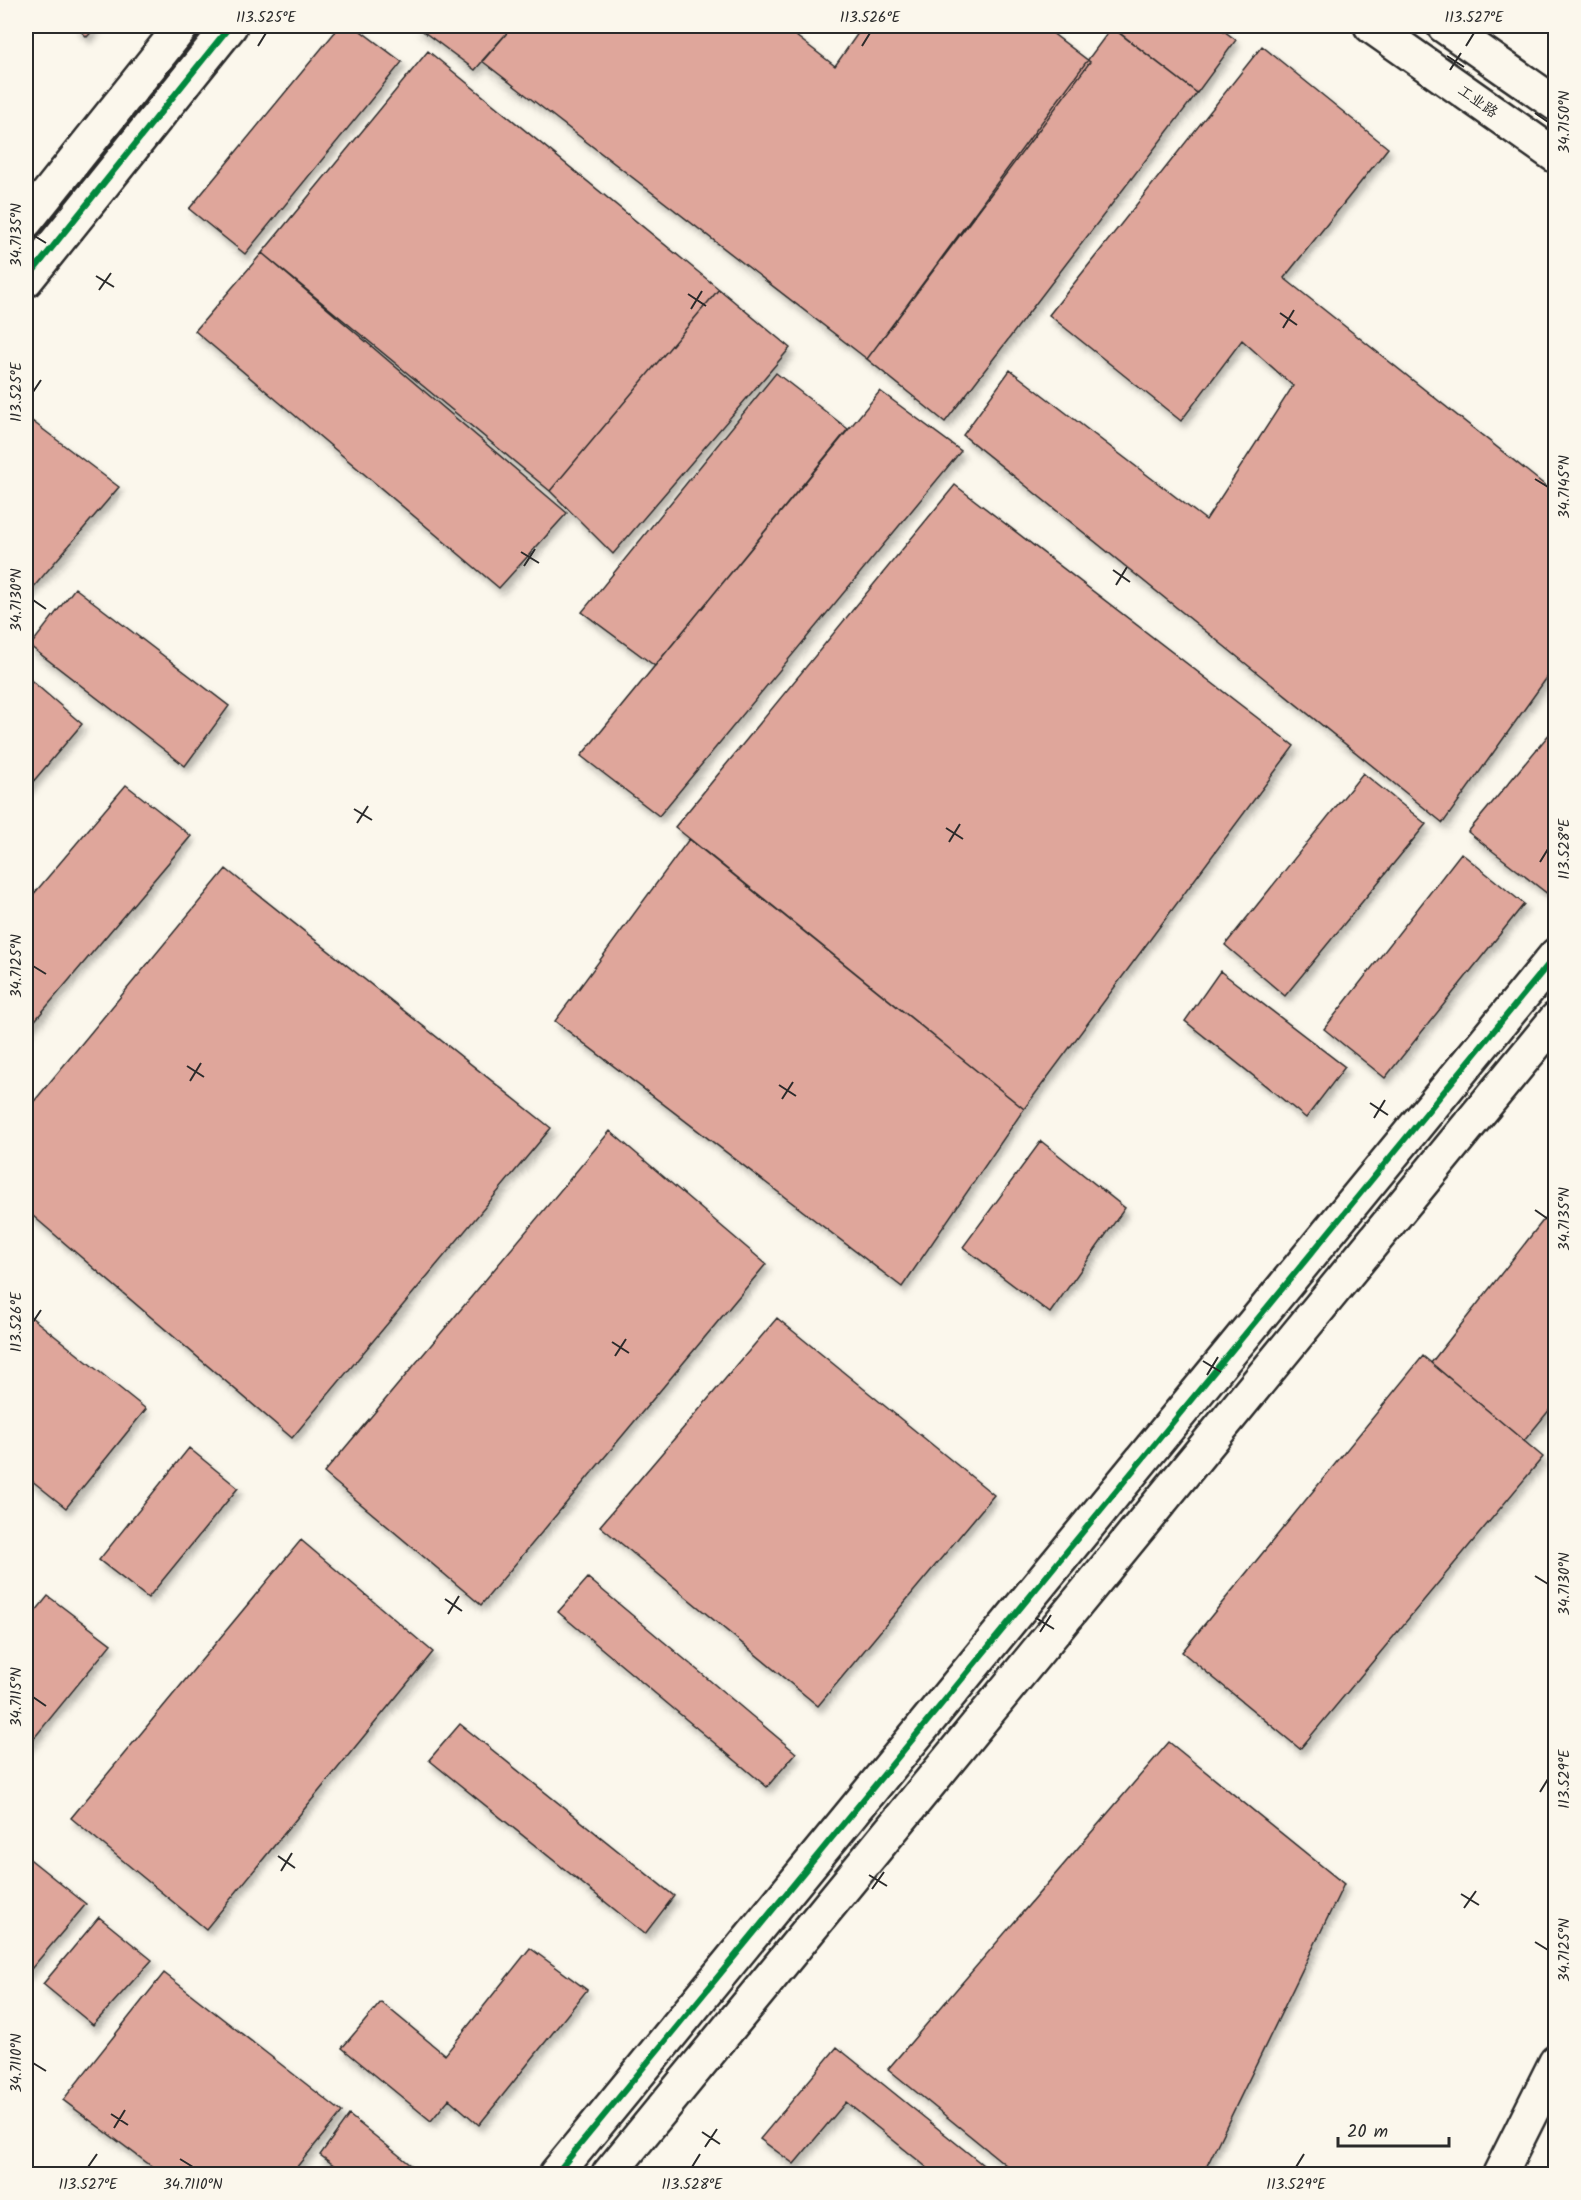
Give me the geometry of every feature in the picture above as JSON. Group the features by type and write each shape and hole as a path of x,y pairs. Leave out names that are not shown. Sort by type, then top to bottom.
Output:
{"main road":[{"path":"26,221 182,26"},
{"path":"26,280 230,26"},
{"name":"工业路","path":"1371,26 1556,156"},
{"path":"1444,26 1556,105"},
{"path":"556,2175 1556,955"},
{"path":"609,2175 1556,1019"},
{"path":"1500,2175 1556,2062"}],"building":[{"path":"75,26 97,26 87,37"},
{"path":"340,26 354,26 402,62 245,254 189,209"},
{"path":"416,26 513,26 475,70"},
{"path":"513,26 783,26 835,66 863,26 1043,26 1090,62 867,359 482,61"},
{"path":"1110,26 1217,26 1236,40 1197,93"},
{"path":"1112,27 1197,93 945,422 867,359"},
{"path":"1262,46 1388,148 1284,278 1556,494 1556,665 1443,823 963,435 1010,370 1206,520 1293,386 1242,340 1181,421 1049,315"},
{"path":"428,51 719,289 550,491 262,253"},
{"path":"262,253 567,513 499,588 195,331"},
{"path":"719,289 790,348 613,554 550,491"},
{"path":"776,373 848,429 655,666 582,612"},
{"path":"880,391 961,451 659,816 581,756"},
{"path":"32,421 119,487 26,596 26,429"},
{"path":"955,485 1294,746 1024,1109 675,827"},
{"path":"75,588 229,706 185,766 30,646"},
{"path":"26,676 82,724 26,790"},
{"path":"1556,726 1556,895 1553,898 1468,832"},
{"path":"1363,773 1426,824 1285,996 1225,945"},
{"path":"126,785 191,836 26,1031 26,903"},
{"path":"689,839 1024,1109 902,1287 555,1021"},
{"path":"1461,853 1524,904 1385,1078 1324,1029"},
{"path":"226,869 551,1128 292,1438 26,1210 26,1111"},
{"path":"1220,971 1345,1067 1306,1118 1185,1021"},
{"path":"610,1131 766,1264 481,1605 324,1473"},
{"path":"1041,1141 1125,1208 1050,1313 963,1247"},
{"path":"1556,1204 1556,1402 1524,1441 1431,1363"},
{"path":"26,1313 146,1409 66,1508 26,1476"},
{"path":"777,1318 994,1495 818,1706 600,1526"},
{"path":"1423,1356 1543,1457 1300,1749 1182,1652"},
{"path":"189,1448 238,1488 148,1598 99,1560"},
{"path":"301,1540 433,1652 206,1929 71,1818"},
{"path":"588,1578 796,1753 767,1787 558,1612"},
{"path":"48,1596 111,1644 26,1748 26,1623"},
{"path":"460,1724 674,1896 645,1934 429,1760"},
{"path":"1169,1742 1344,1884 1203,2174 1017,2174 888,2069"},
{"path":"26,1856 86,1904 26,1975"},
{"path":"99,1917 152,1960 93,2025 43,1984"},
{"path":"530,1948 587,1990 479,2125 449,2099 431,2121 342,2048 381,2002 445,2055"},
{"path":"164,1973 342,2112 291,2174 162,2174 63,2100"},
{"path":"837,2047 993,2173 935,2174 846,2102 794,2164 760,2139"},
{"path":"349,2115 422,2174 346,2174 320,2155"}],"cycle path":[{"path":"26,280 230,26"},
{"path":"556,2174 1556,955"}]}
